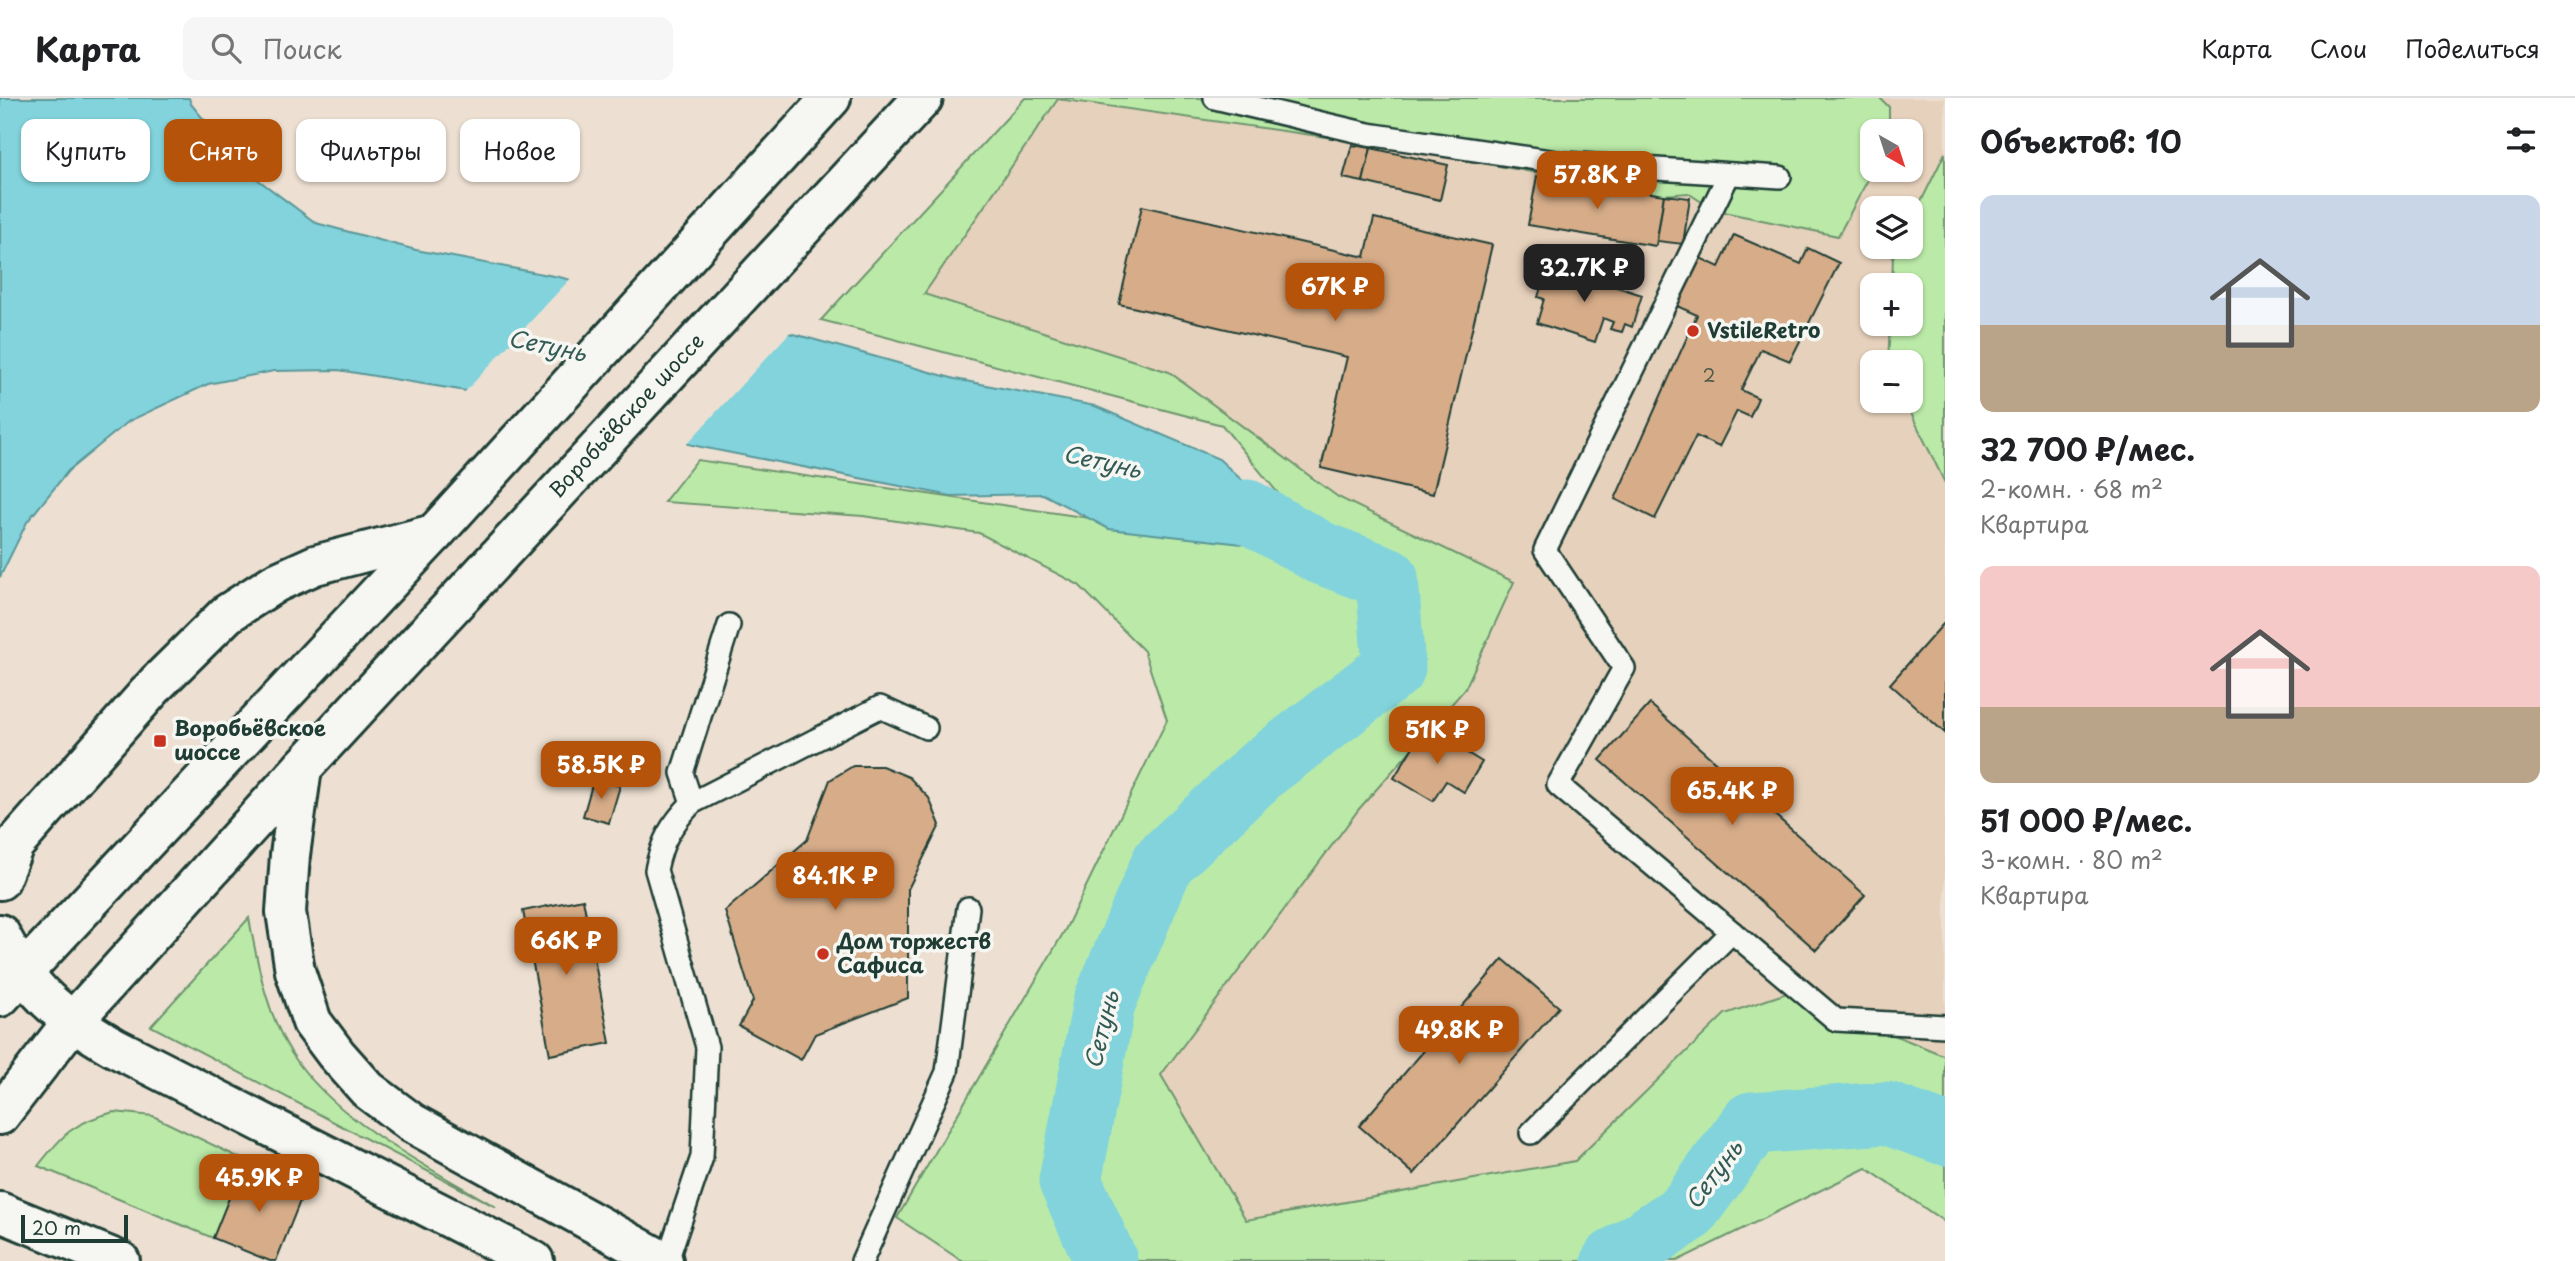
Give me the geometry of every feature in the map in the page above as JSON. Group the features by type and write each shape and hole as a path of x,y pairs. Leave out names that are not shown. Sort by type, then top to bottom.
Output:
{"main road":[{"path":"11,984 433,534 831,98"},
{"name":"Воробьёвское шоссе","path":"0,1115 72,1022 302,768 923,98"},
{"path":"0,880 14,845 158,683 227,614 275,583 315,565 433,534"},
{"path":"302,768 290,855 286,912 295,971 312,1022 320,1033 368,1090 412,1123 665,1261"},
{"path":"0,934 11,984"},
{"path":"11,984 44,999 72,1022 114,1047 534,1261"},
{"path":"0,1212 120,1261"}],"lane":[{"path":"1215,98 1381,136 1564,163 1780,177"},
{"path":"1729,174 1545,550 1625,668 1558,785 1836,1020 1945,1026"},
{"path":"692,803 682,773 729,625"},
{"path":"665,1261 702,1157 708,1047 656,870 661,844 676,819 692,803 880,707 926,728"},
{"path":"862,1261 947,1072 968,908"},
{"path":"1531,1133 1732,932"}],"shaded area":[{"path":"1880,98 1945,98 1945,153 1923,198 1860,196 1860,259 1893,259 1892,273 1860,273 1860,336 1889,336 1889,350 1860,350 1860,413 1911,413 1945,483 1945,1056 1790,992 1725,1014 1575,1161 1246,1220 1161,1075 1359,809 1465,689 1514,582 1338,497 1169,372 924,294 1058,99 1354,141 1664,195 1688,193 1714,210 1837,236 1866,182 1923,182 1923,119 1889,119 1889,107"}],"green space":[{"path":"1025,98 1880,98 1889,107 1889,119 1860,119 1860,182 1867,182 1838,236 1714,210 1688,193 1664,195 1354,141 1058,99 924,294 1169,372 1338,497 1514,582 1465,689 1359,809 1161,1075 1246,1220 1575,1161 1725,1014 1790,992 1945,1056 1945,1222 1866,1168 1677,1261 962,1261 897,1218 1065,930 1167,720 1144,651 1079,585 979,533 863,516 664,502 697,460 1327,553 1222,425 821,320"},
{"path":"1945,153 1945,483 1911,413 1923,413 1923,350 1889,350 1889,336 1923,336 1923,273 1892,273 1893,259 1923,259 1923,198"},
{"path":"249,918 272,1013 288,1048 299,1064 340,1107 364,1126 417,1161 496,1207 151,1026"},
{"path":"114,1112 153,1116 244,1160 213,1238 38,1166 70,1131 89,1120"}],"water":[{"path":"0,98 189,98 203,119 164,119 164,182 261,182 316,223 416,250 559,277 805,337 955,379 1095,406 1219,459 1321,553 1109,529 1043,494 951,496 701,447 466,391 338,370 274,371 208,384 129,421 68,471 27,522 0,577"}],"pier":[{"path":"572,277 792,330 684,447 463,394"}],"building":[{"path":"1352,145 1371,148 1363,182 1343,178"},
{"path":"1371,148 1448,165 1440,200 1363,182"},
{"path":"1537,176 1664,195 1656,246 1528,225"},
{"path":"1664,195 1690,198 1683,244 1657,241"},
{"path":"1142,206 1365,257 1374,218 1492,245 1433,494 1321,468 1347,357 1119,304"},
{"path":"1734,235 1801,264 1808,248 1839,263 1790,361 1761,349 1741,390 1758,398 1750,417 1737,411 1719,447 1696,436 1655,519 1615,499 1697,315 1677,306 1689,282 1682,279 1692,254 1719,267"},
{"path":"1548,265 1642,295 1632,327 1625,324 1622,332 1610,329 1613,322 1603,318 1595,342 1537,323 1544,299 1538,297"},
{"path":"1945,624 1945,733 1890,684"},
{"path":"1650,704 1865,895 1816,950 1600,760"},
{"path":"1425,727 1482,762 1464,792 1446,781 1433,801 1394,778"},
{"name":"Дом торжеств Сафиса","path":"853,766 882,766 909,777 929,798 940,825 908,889 908,998 815,1034 801,1060 739,1026 753,1001 725,911 807,840 830,780"},
{"path":"594,778 620,786 609,823 583,816"},
{"path":"583,899 610,1043 550,1055 523,911"},
{"path":"1503,959 1559,1007 1414,1174 1359,1126"},
{"path":"242,1166 304,1191 276,1261 213,1238"}],"waterway":[{"name":"Сетунь","path":"1106,1261 1070,1181 1104,1003 1163,862 1261,770 1394,668 1387,578 1321,553 1247,511"},
{"name":"Сетунь","path":"1613,1261 1687,1212 1752,1123 1886,1113 1945,1134"}],"place":[{"name":"VstileRetro","path":"1693,331"},
{"name":"Воробьёвское шоссе","path":"160,741"},
{"name":"Дом торжеств Сафиса","path":"823,954"}]}
